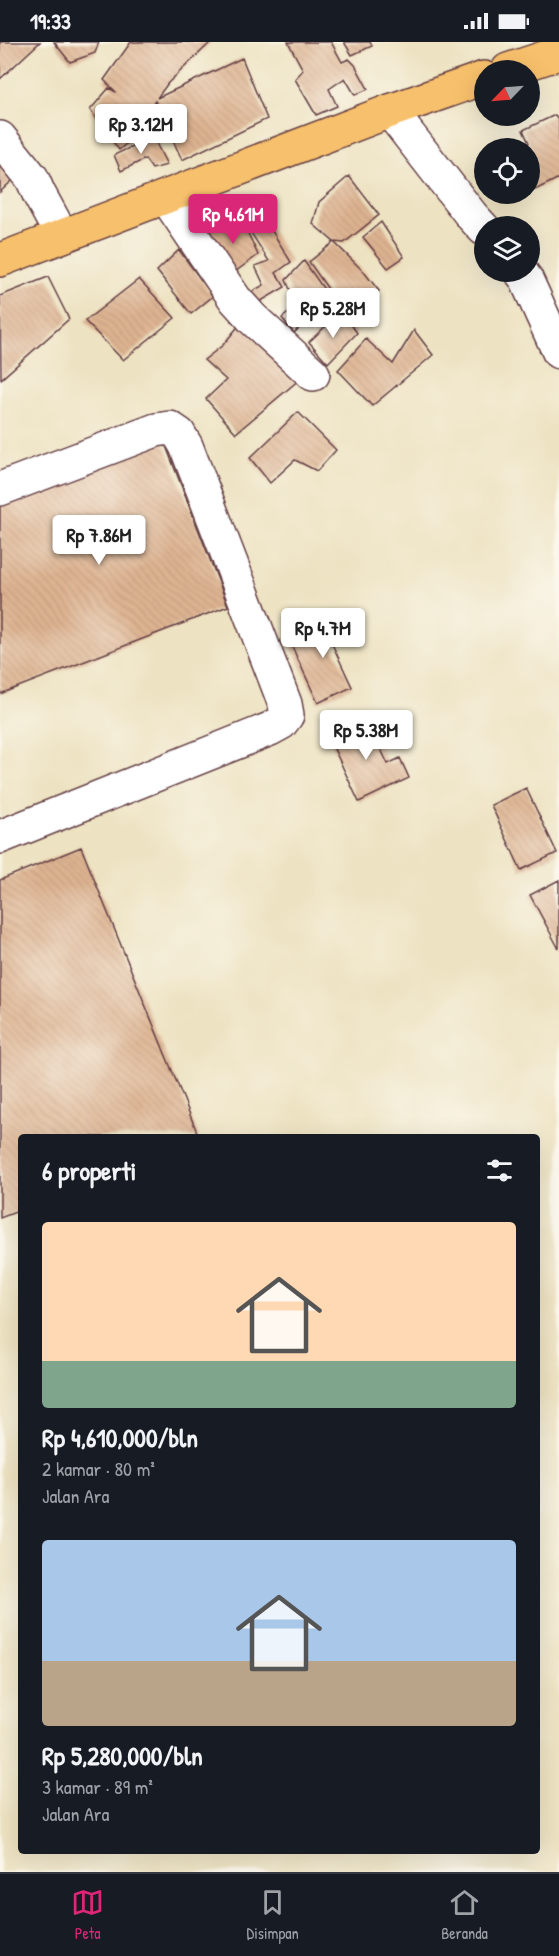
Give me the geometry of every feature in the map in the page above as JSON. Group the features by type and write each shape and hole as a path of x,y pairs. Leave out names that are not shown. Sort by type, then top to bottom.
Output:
{"main road":[{"path":"538,60 559,53"},
{"path":"0,260 52,219 166,197 390,111 474,82"}],"street":[{"path":"390,111 474,218"},
{"path":"0,138 27,170 52,219"},
{"path":"166,197 235,299 253,319 313,374"},
{"path":"527,282 559,352"},
{"path":"0,489 156,430 170,428 179,434 186,446 285,704 287,715 281,723 270,729 0,837"}],"building":[{"path":"0,42 40,42 0,79"},
{"path":"54,42 99,42 95,53 70,62"},
{"path":"131,42 211,42 168,83 157,98 242,58 267,119 182,160 155,101 143,118 148,125 119,150 90,110 109,88 116,92 104,80"},
{"path":"288,42 331,42 342,62 349,59 355,65 368,89 355,95 345,78 329,89 337,106 316,115 295,79 303,70"},
{"path":"344,42 370,42 372,46 352,55"},
{"path":"555,115 559,120 559,178 540,188 540,138 527,138 523,130 532,126 540,126 540,122"},
{"path":"153,137 167,165 152,169 145,159 121,171 114,155"},
{"path":"0,155 18,175 0,192"},
{"path":"349,176 379,215 344,243 334,242 313,224 319,202"},
{"path":"253,200 291,262 276,273 285,287 256,304 249,293 264,285 255,266 269,261 234,206"},
{"path":"241,218 258,255 232,274 214,254 210,228"},
{"path":"381,222 404,257 388,268 363,237"},
{"path":"334,242 364,272 379,291 363,308 346,317 326,300 294,333 282,318 297,306 286,280 304,261 330,298 333,296 309,262"},
{"path":"179,250 213,296 191,314 157,271"},
{"path":"48,277 69,319 1,379 0,296"},
{"path":"139,279 175,318 123,360 85,321"},
{"path":"346,317 357,333 328,363 309,342 329,323 332,329"},
{"path":"245,318 300,379 236,433 206,399 226,380 204,360 223,345"},
{"path":"414,330 433,355 372,406 338,370 366,339 393,364"},
{"path":"298,412 336,450 317,471 295,460 270,483 250,458"},
{"path":"164,441 228,606 0,694 0,504"},
{"path":"341,616 350,636 332,644 352,687 318,703 289,640"},
{"path":"366,718 388,764 400,758 409,778 359,802 328,736"},
{"path":"526,788 557,853 521,870 491,805"},
{"path":"81,847 198,1134 18,1134 18,1211 0,1218 0,880"},
{"path":"559,880 559,949 530,895"}]}
